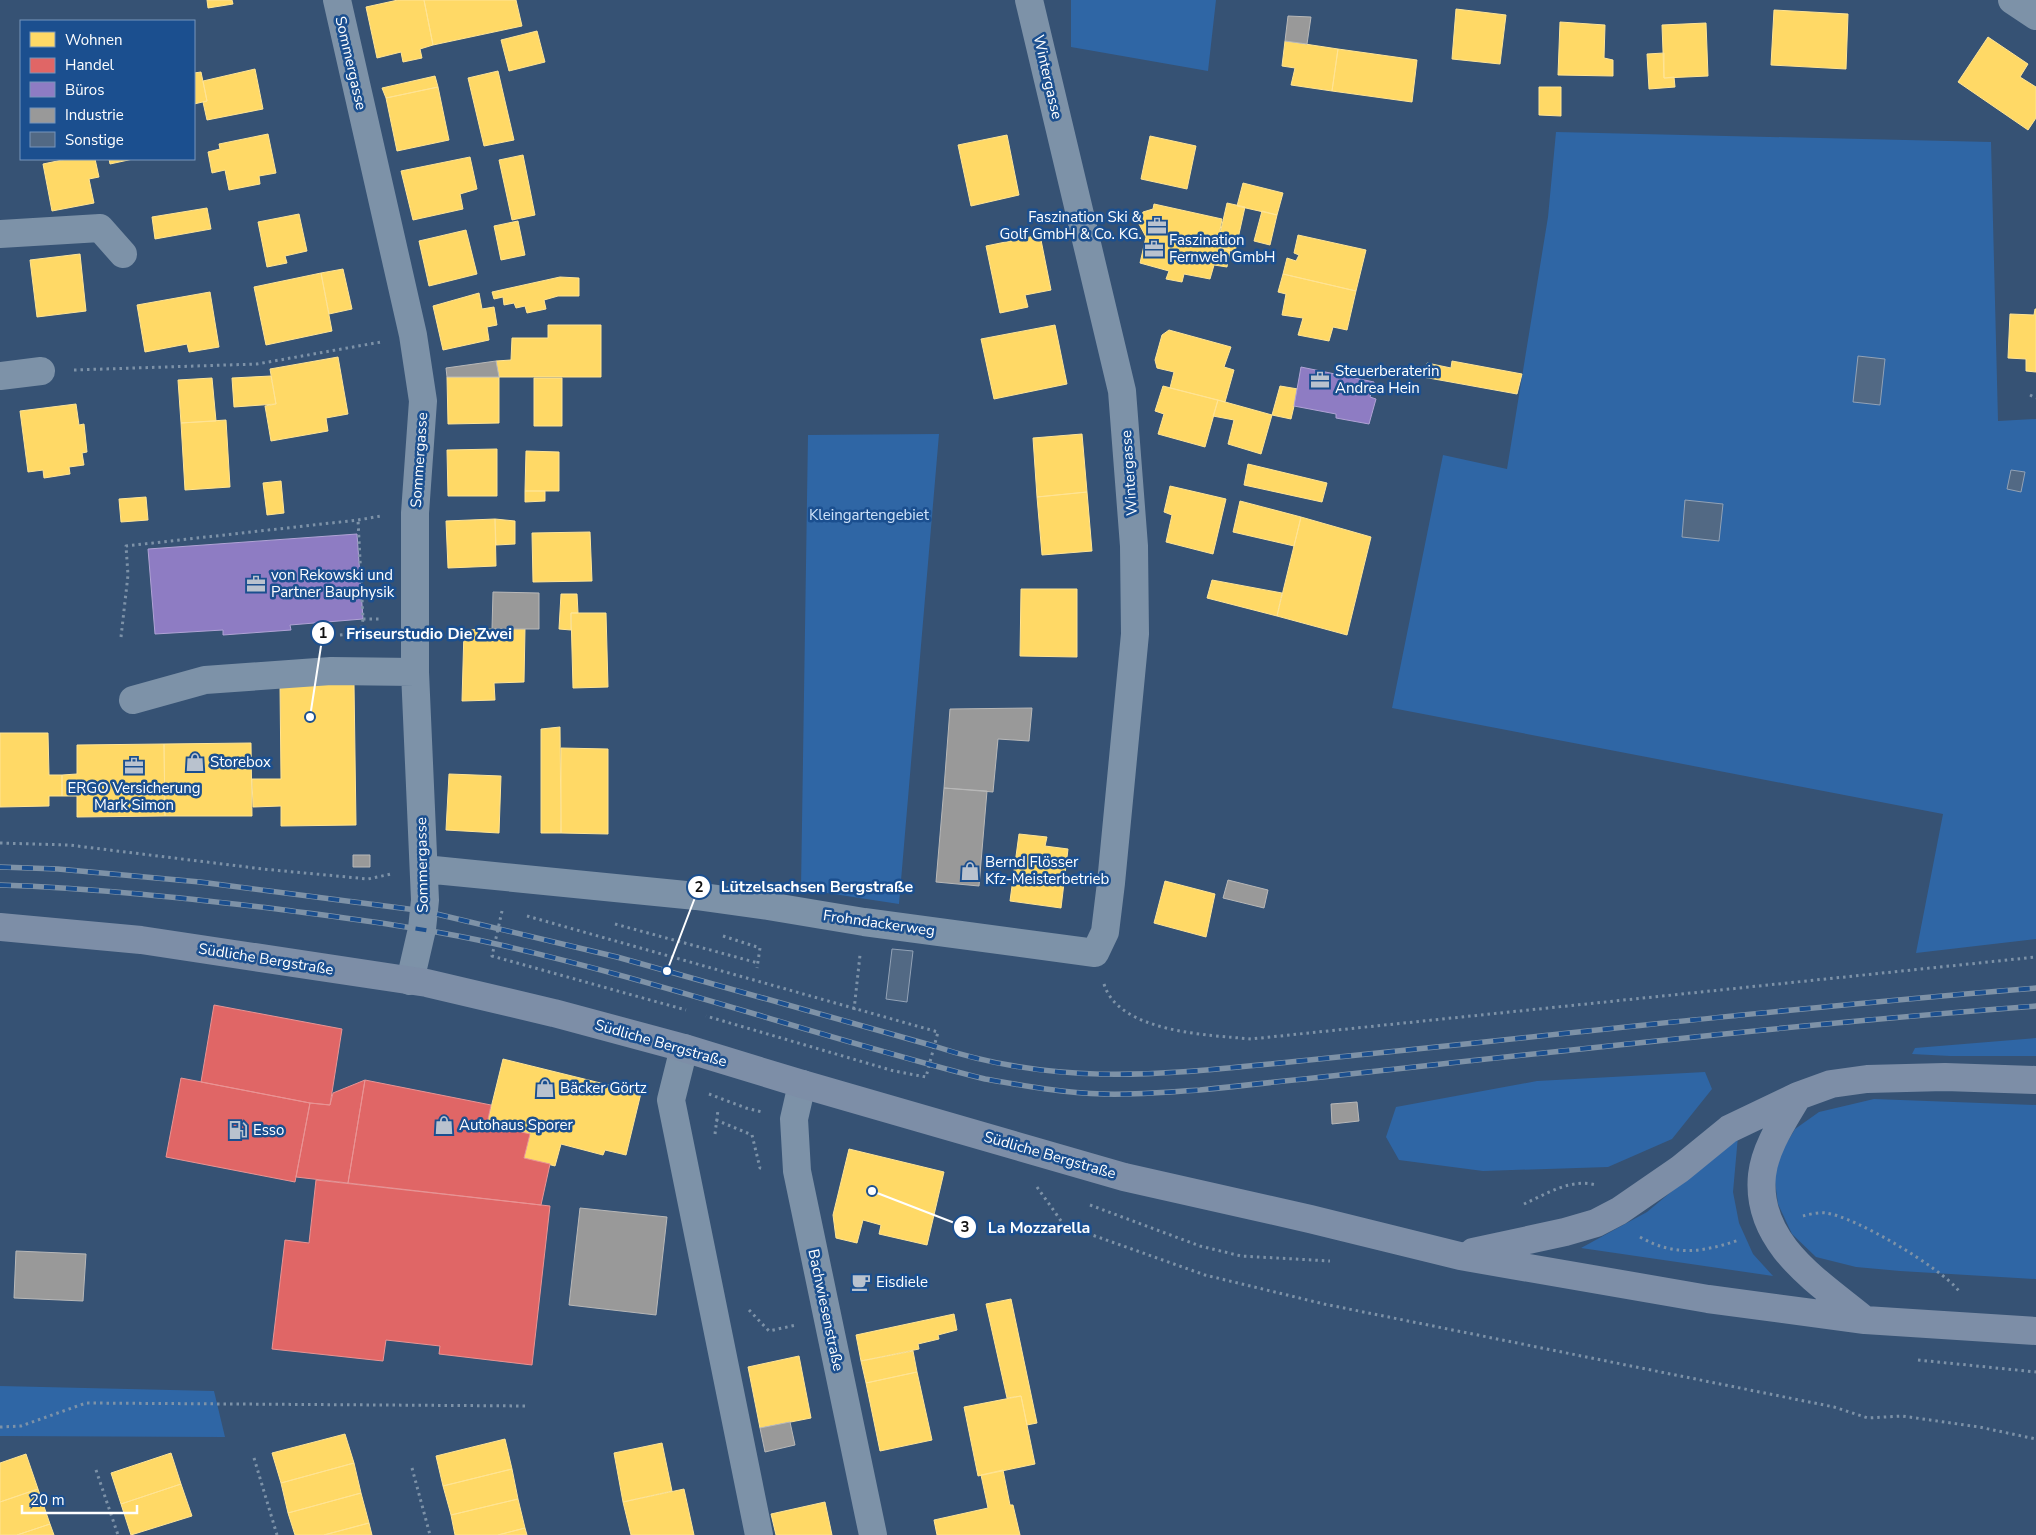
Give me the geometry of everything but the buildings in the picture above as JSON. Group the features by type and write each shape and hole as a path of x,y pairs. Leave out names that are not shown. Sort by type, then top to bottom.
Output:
{"main road":[{"name":"Südliche Bergstraße","path":"0,926 141,940 418,982 554,1013 684,1048 1124,1177 1310,1219 1460,1256 1708,1299 1865,1320 2036,1331"},
{"path":"1460,1256 1596,1223 1618,1211 1680,1169 1729,1129 1798,1096 1831,1084 1867,1079 2036,1080"},
{"path":"1798,1096 1780,1125 1762,1174 1762,1199 1770,1227 1798,1265 1865,1320"}],"street":[{"name":"Sommergasse","path":"337,0 413,335 423,401 415,512 414,672 425,900 418,982"},
{"name":"Wintergasse","path":"1029,0 1122,391 1134,546 1135,634 1112,883 1105,932 1095,953"},
{"path":"2012,0 2036,16"},
{"path":"0,234 100,228 123,254"},
{"path":"0,376 41,371"},
{"path":"133,700 205,680 332,671 414,672"},
{"name":"Frohndackerweg","path":"424,868 696,896 864,922 1095,953"},
{"path":"684,1048 671,1100 759,1535"},
{"name":"Bachwiesenstraße","path":"802,1084 794,1119 797,1171 873,1535"}],"path":[{"path":"41,371 257,364 343,349"},
{"path":"2030,394 2036,398"},
{"path":"121,637 128,575 126,546 358,520 368,517"},
{"path":"332,635 361,633 363,619 358,520"},
{"path":"0,842 69,845 262,869 368,879 424,868"},
{"path":"503,908 492,956 695,1013"},
{"path":"544,921 770,984 854,1010 938,1032 926,1077 894,1071 704,1016"},
{"path":"606,922 758,963"},
{"path":"854,1010 864,922"},
{"path":"718,934 760,948 757,968"},
{"path":"1095,953 1106,992 1124,1011 1151,1025 1212,1036 1251,1039 2036,957"},
{"path":"675,1081 746,1108 794,1119"},
{"path":"714,1136 718,1110"},
{"path":"716,1120 752,1135 760,1168 797,1171"},
{"path":"1039,1152 1034,1184 1064,1225 1204,1275 1333,1306 1834,1407 1868,1418 1902,1416 1979,1427 2036,1439"},
{"path":"1521,1206 1553,1191 1584,1182 1604,1190 1618,1211 1639,1236 1655,1246 1698,1251 1717,1247 1808,1214 1826,1213 1849,1220 1910,1254 1952,1283 1987,1328"},
{"path":"745,1306 769,1331 828,1319"},
{"path":"1910,1359 2036,1372"},
{"path":"0,1427 21,1426 86,1403 529,1406"},
{"path":"254,1458 277,1535"},
{"path":"412,1468 430,1535"},
{"path":"96,1470 118,1535"}],"green space":[{"path":"1071,0 1216,0 1208,71 1071,47"},
{"path":"1556,132 1991,142 1998,421 2036,419 2036,939 1916,953 1943,814 1392,708 1443,455 1507,469 1548,217"},
{"name":"Kleingartengebiet","path":"939,434 899,904 801,889 808,435"},
{"path":"2036,1038 2036,1056 1912,1054 1915,1048"},
{"path":"1705,1072 1712,1089 1672,1139 1608,1167 1483,1171 1399,1160 1386,1137 1396,1107 1537,1081"},
{"path":"1874,1099 2036,1105 2036,1279 1856,1267 1816,1257 1792,1234 1778,1204 1773,1166 1795,1129 1819,1112"},
{"path":"1738,1136 1733,1192 1739,1223 1753,1254 1773,1276 1581,1248 1647,1212"},
{"path":"0,1386 214,1391 225,1437 0,1436"}],"railway":[{"path":"0,867 58,869 200,882 424,911 617,957 977,1058 1019,1067 1060,1072 1101,1074 1183,1072 1896,1000 2036,988"},
{"path":"0,885 104,891 208,901 403,926 453,935 605,971 985,1079 1044,1089 1089,1093 1128,1094 1200,1090 1722,1034 2036,1006"}],"place":[{"name":"Faszination Ski & Golf GmbH & Co. KG.","path":"1157,226"},
{"name":"Faszination Fernweh GmbH","path":"1154,249"},
{"name":"Steuerberaterin Andrea Hein","path":"1320,380"},
{"name":"von Rekowski und Partner Bauphysik","path":"256,584"},
{"name":"Friseurstudio Die Zwei","path":"310,717"},
{"name":"Storebox","path":"195,762"},
{"name":"ERGO Versicherung Mark Simon","path":"134,766"},
{"name":"Bernd Flösser Kfz-Meisterbetrieb","path":"970,871"},
{"name":"Lützelsachsen Bergstraße","path":"667,971"},
{"name":"Bäcker Görtz","path":"545,1088"},
{"name":"Autohaus Sporer","path":"444,1125"},
{"name":"Esso","path":"238,1130"},
{"name":"La Mozzarella","path":"872,1191"},
{"name":"Eisdiele","path":"861,1282"}]}
